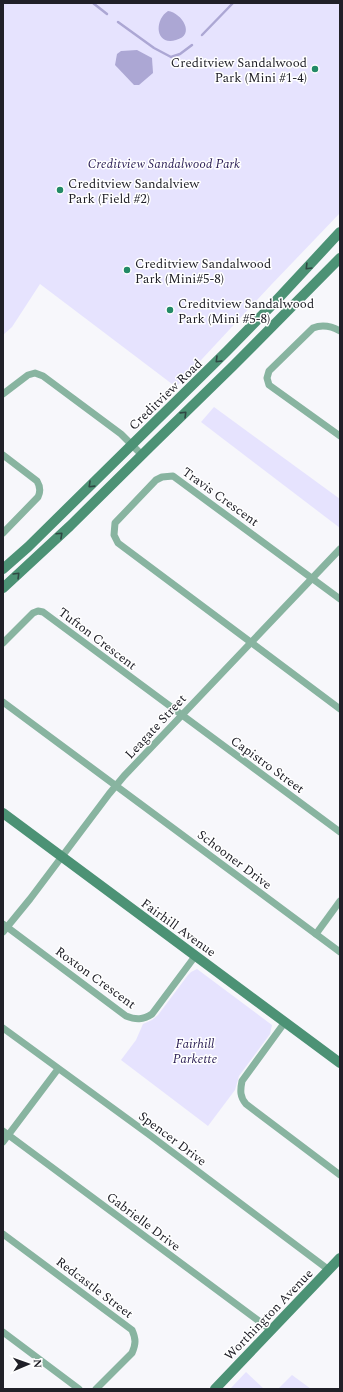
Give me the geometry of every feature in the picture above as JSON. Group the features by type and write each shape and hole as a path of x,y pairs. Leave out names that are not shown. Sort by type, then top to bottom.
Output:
{"main road":[{"name":"Creditview Road","path":"3,569 28,547 227,351 340,232"},
{"path":"3,588 142,456 340,258"},
{"name":"Fairhill Avenue","path":"3,813 340,1063"},
{"name":"Worthington Avenue","path":"215,1389 340,1258"}],"street":[{"path":"340,331 332,326 319,325 313,328 268,371 267,378 269,384 340,436"},
{"path":"3,394 28,375 35,373 43,376 121,434 142,456"},
{"path":"3,455 37,481 40,486 38,497 3,533"},
{"name":"Travis Crescent","path":"250,643 118,544 114,535 115,523 156,480 168,476 178,479 313,578"},
{"name":"Leagate Street","path":"4,928 116,786 340,549"},
{"path":"313,578 340,599"},
{"name":"Tufton Crescent","path":"3,644 33,613 38,611 43,612 182,715"},
{"path":"250,643 340,709"},
{"path":"3,702 116,786"},
{"name":"Capistro Street","path":"182,715 340,832"},
{"name":"Schooner Drive","path":"116,786 340,952"},
{"path":"316,934 340,900"},
{"name":"Roxton Crescent","path":"4,928 126,1016 139,1020 152,1014 196,956"},
{"path":"285,1022 242,1081 240,1092 246,1104 340,1174"},
{"name":"Spencer Drive","path":"3,1028 151,1136 329,1270"},
{"path":"3,1142 6,1133 58,1068"},
{"name":"Gabrielle Drive","path":"6,1133 271,1330"},
{"name":"Redcastle Street","path":"3,1234 132,1330 136,1341 132,1353 96,1389"},
{"path":"3,1332 79,1389"}],"green space":[{"name":"Creditview Sandalwood Park","path":"3,3 340,3 340,213 176,387 40,284 12,327 3,335"},
{"path":"214,407 340,499 340,528 201,422"},
{"name":"Fairhill Parkette","path":"197,969 272,1025 270,1034 239,1076 235,1090 208,1126 121,1060 136,1040 143,1024 152,1020 158,1015 188,975"},
{"path":"246,1372 264,1389 230,1389"},
{"path":"292,1375 311,1389 278,1389"}],"shaded area":[{"path":"168,11 178,16 185,24 185,34 176,40 169,41 164,39 159,31 160,20"},
{"path":"137,50 152,58 153,73 139,85 134,85 115,65 117,54 121,51"}],"waterway":[{"path":"93,3 107,14"},
{"path":"202,35 233,3"},
{"path":"118,22 154,48 171,57 180,54 192,45"}],"place":[{"name":"Creditview Sandalwood Park (Mini #1-4)","path":"315,69"},
{"name":"Creditview Sandalview Park (Field #2)","path":"60,190"},
{"name":"Creditview Sandalwood Park (Mini#5-8)","path":"127,270"},
{"name":"Creditview Sandalwood Park (Mini #5-8)","path":"170,310"}]}
